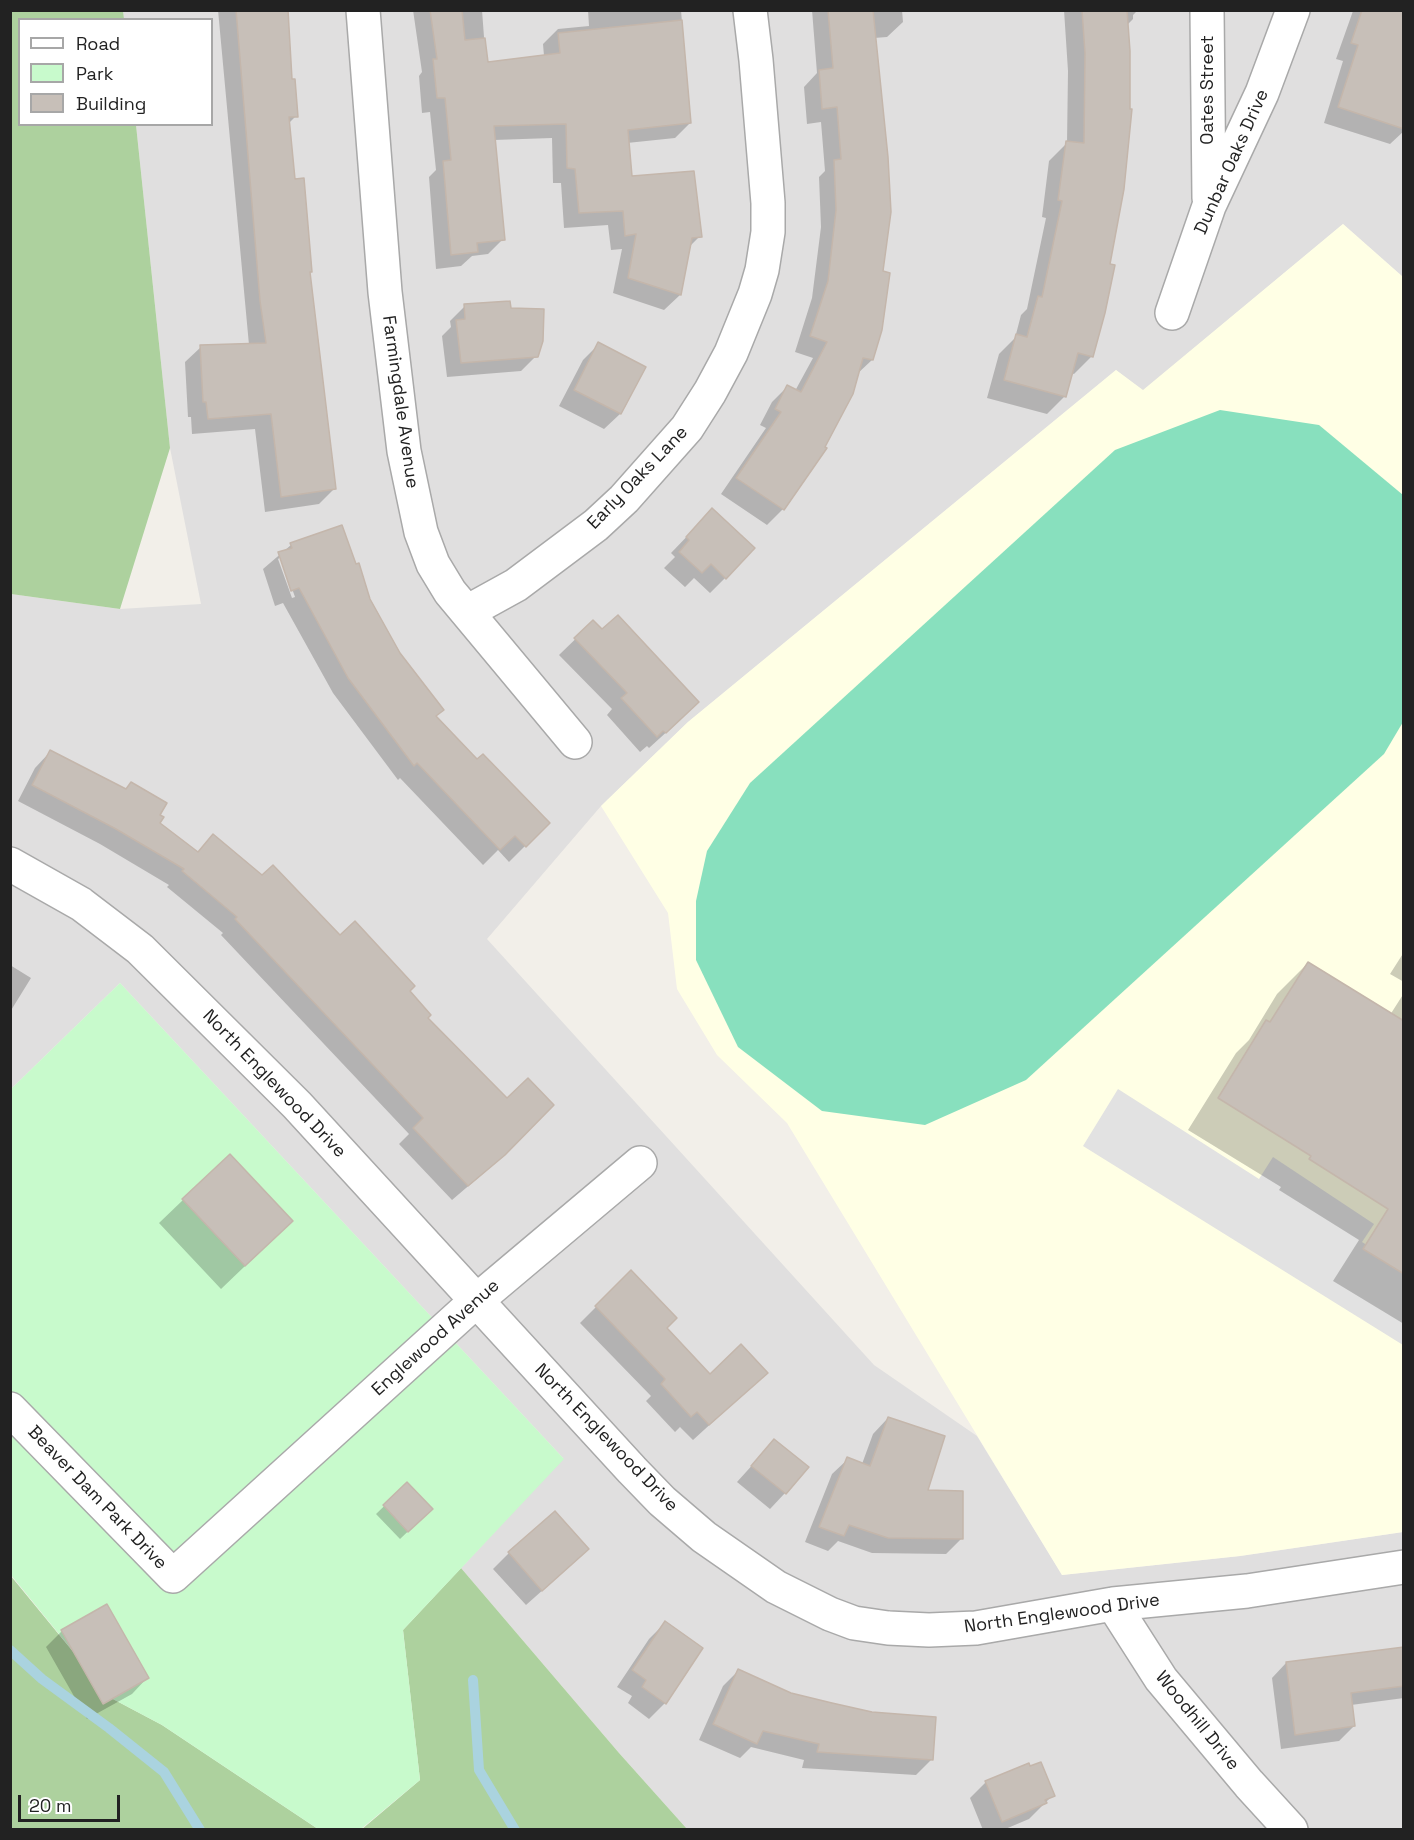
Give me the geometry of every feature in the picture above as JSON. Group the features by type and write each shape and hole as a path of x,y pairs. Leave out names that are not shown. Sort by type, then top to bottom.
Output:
{"street":[{"name":"Farmingdale Avenue","path":"363,10 385,292 404,451 419,522 433,564 450,592 574,742"},
{"name":"Early Oaks Lane","path":"467,612 516,585 596,525 624,499 687,428 710,392 731,352 755,294 762,270 768,232 768,203 750,10"},
{"name":"Oates Street","path":"1207,10 1209,206"},
{"name":"Dunbar Oaks Drive","path":"1172,313 1209,206 1262,93 1293,10"},
{"name":"North Englewood Drive","path":"10,864 81,904 140,949 297,1105 662,1500 732,1557 776,1587 830,1614 854,1623 928,1630 976,1628 1113,1604 1247,1591 1404,1567"},
{"name":"Englewood Avenue","path":"238,1519 476,1301 640,1163"},
{"name":"Beaver Dam Park Drive","path":"10,1409 173,1576 238,1519"},
{"name":"Woodhill Drive","path":"1113,1604 1161,1679 1242,1776 1291,1830"}],"shaded area":[{"path":"123,11 1403,11 1403,277 1343,224 1143,391 1116,370 688,722 601,806 487,939 874,1365 977,1436 1062,1575 1240,1556 1403,1532 1403,1829 687,1829 461,1568 563,1458 120,983 11,1089 11,594 120,609 201,604 170,448 136,126 213,126 213,18 124,18"},
{"path":"1343,224 1403,277 1403,1532 1240,1556 1062,1575 787,1123 717,1055 677,989 668,913 601,806 688,722 1116,370 1143,390"},
{"path":"1118,1089 1259,1179 1273,1157 1374,1224 1362,1242 1403,1268 1403,1345 1083,1146"}],"green space":[{"path":"11,10 123,11 124,18 18,18 18,126 136,126 170,448 120,609 11,594"},
{"path":"1220,410 1319,425 1403,495 1403,722 1384,754 1026,1080 925,1125 822,1111 738,1047 696,960 696,901 707,851 750,783 1115,450"},
{"path":"120,983 564,1459 403,1630 420,1780 361,1829 318,1829 162,1725 111,1698 11,1575 11,1089"},
{"path":"461,1568 687,1829 361,1830 420,1780 403,1630"},
{"path":"10,1575 111,1698 162,1725 318,1829 11,1829"}],"building":[{"path":"236,10 288,10 292,79 295,79 298,117 289,117 295,179 304,178 312,272 310,272 336,489 281,497 271,414 208,419 206,402 203,402 200,345 266,343 260,301"},
{"path":"430,10 462,10 465,40 485,38 488,62 560,53 558,33 682,20 691,123 628,130 632,176 694,171 702,237 692,238 681,295 628,278 636,234 625,236 623,211 579,213 575,169 567,168 566,124 494,126 505,240 477,243 478,252 451,255 443,161 451,160 445,98 437,98 433,59 437,59"},
{"path":"828,10 873,10 888,157 891,212 883,271 890,273 882,330 873,360 863,358 853,394 825,447 827,448 784,510 736,478 781,412 775,409 787,385 801,392 827,342 810,336 828,281 836,210 834,160 841,159 837,107 822,109 819,70 833,68"},
{"path":"1082,10 1127,10 1130,109 1132,109 1124,189 1110,264 1115,265 1105,313 1093,357 1078,353 1066,397 1004,380 1016,334 1027,337 1038,296 1042,297 1062,201 1058,200 1066,141 1084,143 1085,53"},
{"path":"1362,10 1403,10 1404,129 1338,107 1358,45 1351,43"},
{"path":"510,301 511,308 544,309 543,341 538,357 461,363 456,320 465,319 464,304"},
{"path":"598,342 646,367 621,414 574,390"},
{"path":"712,508 755,548 726,579 711,564 702,573 679,552 689,540 686,537"},
{"path":"342,525 356,564 359,563 370,599 400,653 444,710 436,716 477,759 483,754 550,823 526,847 515,836 500,850 417,763 414,766 348,678 299,588 291,591 278,552 292,548 290,543"},
{"path":"618,615 699,702 666,733 663,731 657,737 621,698 627,693 574,638 593,620 602,629"},
{"path":"50,750 126,789 131,782 167,803 160,815 164,817 160,823 198,852 213,834 262,875 273,865 340,935 355,921 415,986 410,991 431,1015 428,1018 507,1098 528,1078 554,1105 505,1155 468,1186 413,1128 423,1118 235,919 237,917 182,871 184,869 116,829 32,785"},
{"path":"1308,962 1404,1021 1404,1274 1363,1249 1388,1209 1309,1159 1311,1156 1218,1098 1266,1020 1270,1022"},
{"path":"230,1154 293,1221 245,1266 182,1199"},
{"path":"631,1270 677,1318 667,1328 710,1374 741,1344 768,1373 709,1425 697,1412 691,1417 661,1384 665,1379 595,1306"},
{"path":"888,1417 945,1436 928,1490 963,1491 963,1539 888,1538 849,1525 844,1536 819,1527 847,1457 870,1466"},
{"path":"774,1439 809,1467 786,1494 751,1466"},
{"path":"407,1482 433,1509 408,1532 383,1505"},
{"path":"555,1511 589,1549 542,1591 508,1552"},
{"path":"107,1604 149,1678 103,1704 61,1630"},
{"path":"665,1621 703,1648 666,1704 642,1687 646,1680 632,1670"},
{"path":"1404,1647 1404,1686 1351,1693 1355,1726 1295,1735 1286,1662"},
{"path":"738,1669 791,1693 832,1703 872,1712 936,1717 933,1760 817,1752 819,1744 763,1731 757,1744 713,1724"},
{"path":"1041,1762 1055,1796 1045,1800 1047,1803 1002,1822 985,1781 1029,1763 1030,1766"}],"waterway":[{"path":"10,1650 42,1679 164,1772 200,1830"},
{"path":"473,1680 479,1770 515,1830"}]}
